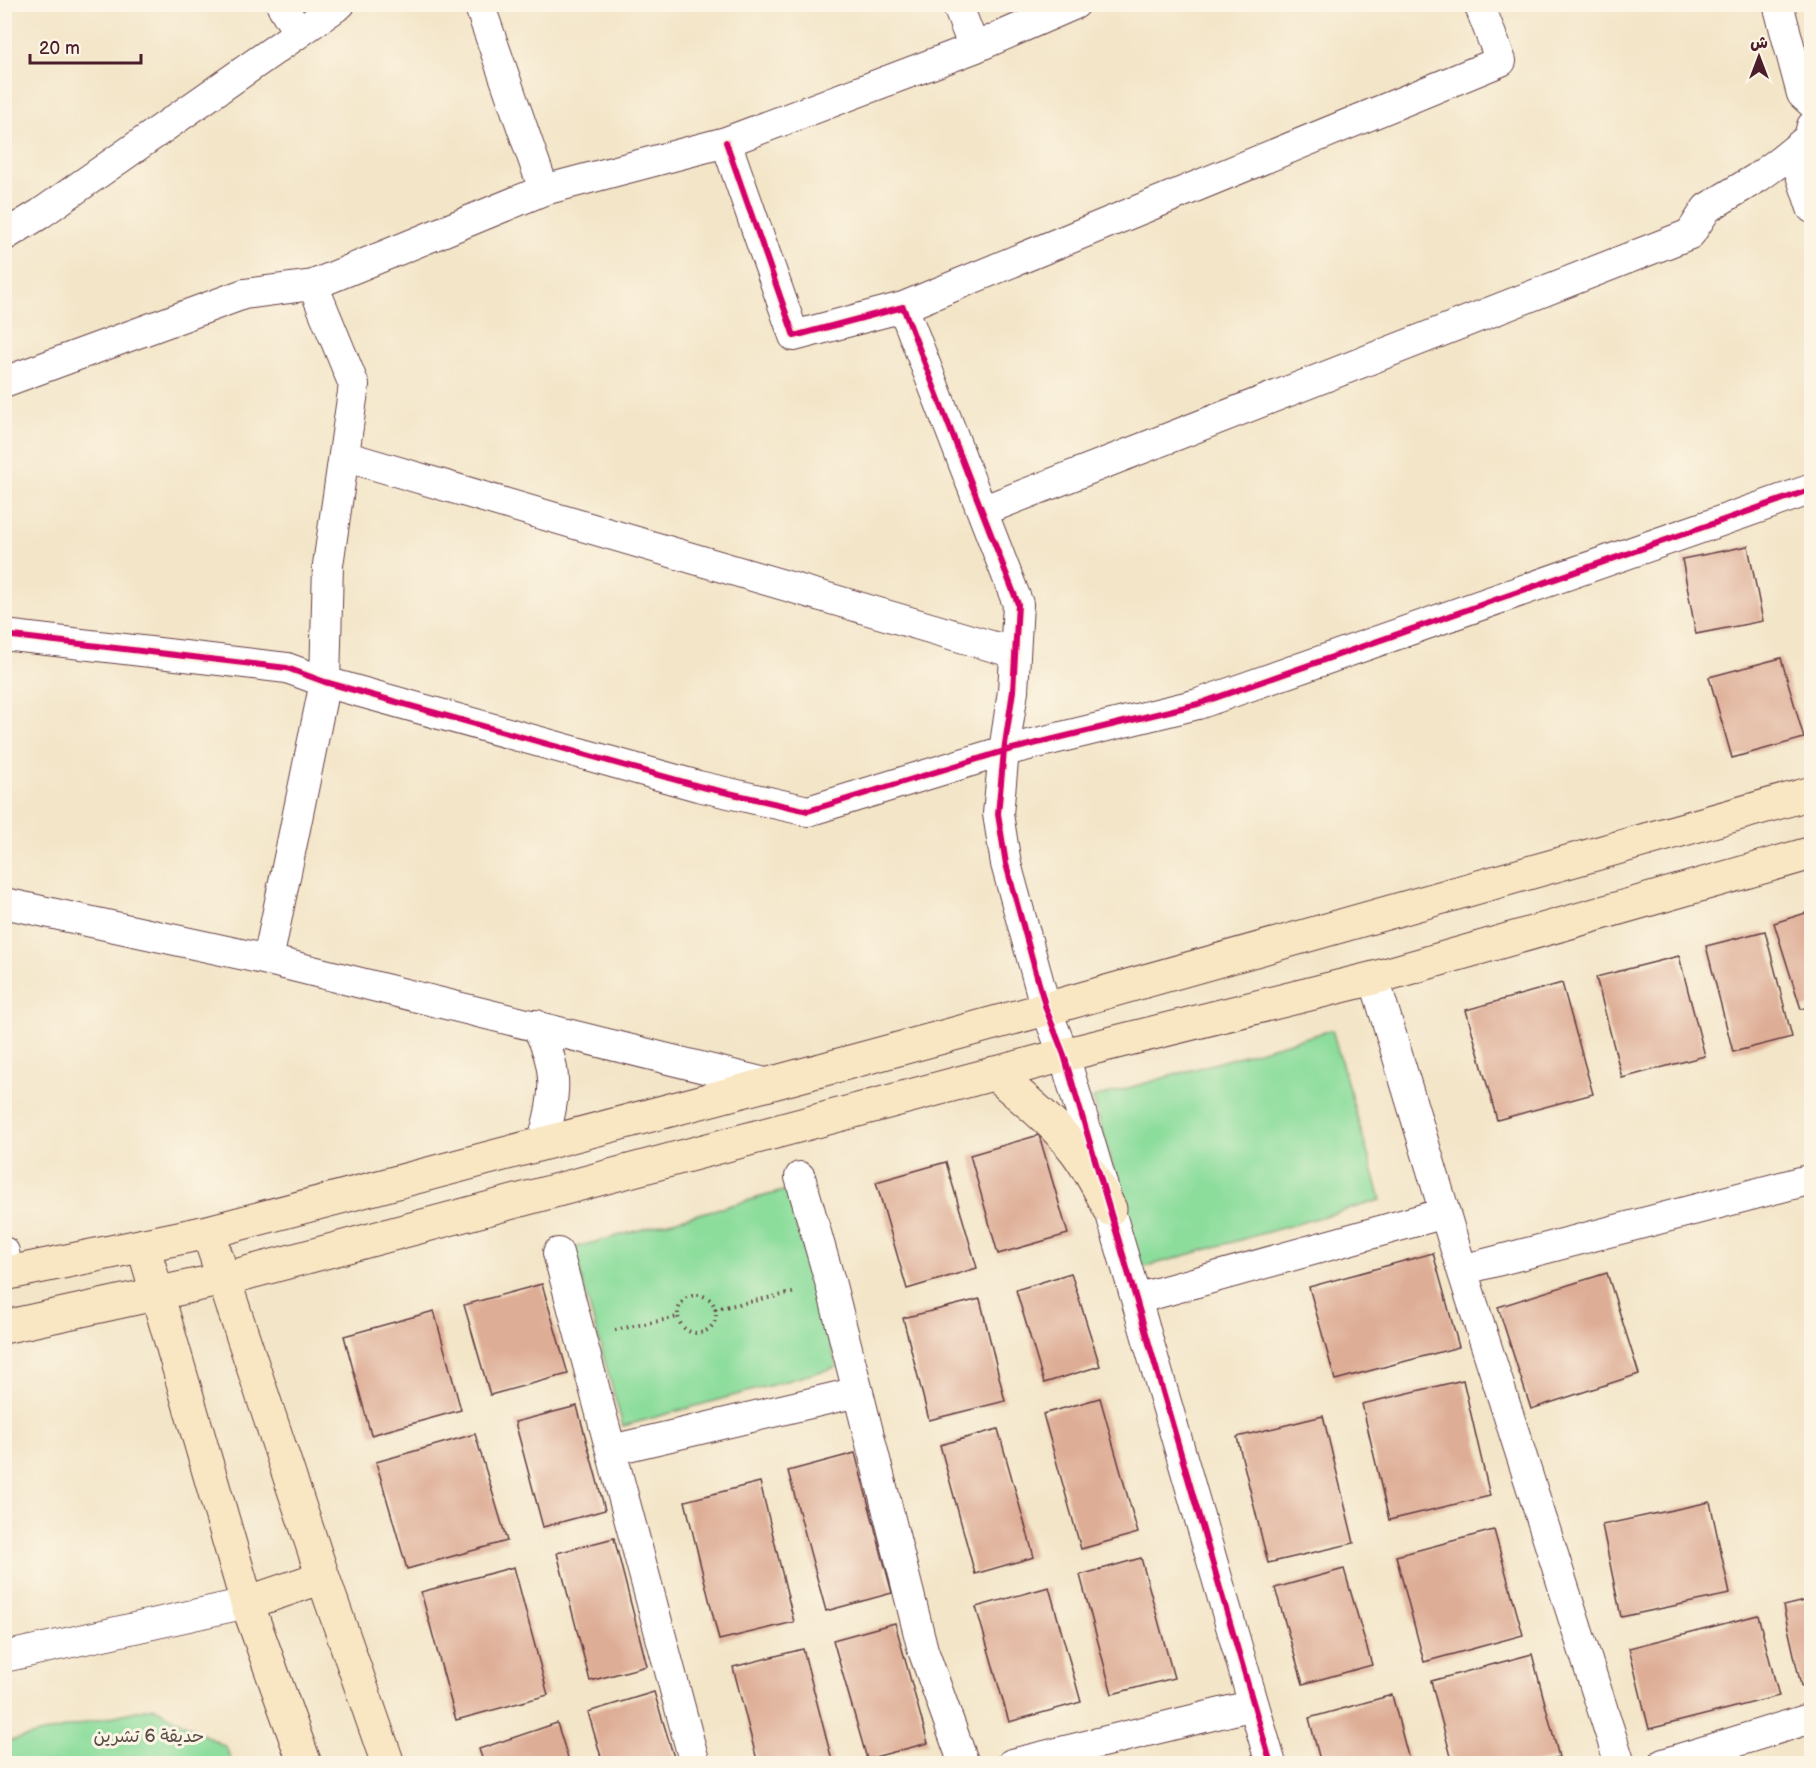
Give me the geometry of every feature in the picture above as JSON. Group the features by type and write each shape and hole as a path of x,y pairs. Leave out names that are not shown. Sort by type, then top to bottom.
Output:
{"main road":[{"path":"6,1267 208,1232 1046,1009 1812,793"},
{"path":"4,1327 224,1280 994,1073 1374,978 1812,853"},
{"path":"994,1073 1051,1123 1074,1149 1110,1209"},
{"path":"208,1232 388,1764"},
{"path":"143,1245 247,1603 305,1764"},
{"path":"247,1603 323,1577"}],"street":[{"path":"281,4 298,32"},
{"path":"4,236 40,214 340,4"},
{"path":"479,4 544,189"},
{"path":"957,4 974,48"},
{"path":"4,382 244,294 313,285 544,189 726,142 974,48 1075,4"},
{"path":"726,142 794,336 903,307 1502,61 1479,4"},
{"path":"1778,4 1802,94 1812,104"},
{"path":"982,511 1690,234 1707,208 1757,178 1793,151 1809,138 1812,126"},
{"path":"1793,151 1812,208"},
{"path":"268,960 325,682 328,565 354,385 313,285"},
{"path":"903,307 1018,604 1013,691 998,814 1004,854 1046,1009 1064,1055 1110,1209 1271,1764"},
{"path":"344,456 1015,653"},
{"path":"4,635 287,668 325,682 698,786 808,811 1004,751 1198,704 1812,489"},
{"path":"4,903 268,960 769,1084"},
{"path":"1374,978 1462,1269 1620,1764"},
{"path":"536,1025 548,1051 555,1079 550,1117 542,1144"},
{"path":"800,1177 831,1285 923,1650 964,1764"},
{"path":"1462,1269 1812,1179"},
{"path":"1136,1299 1445,1213"},
{"path":"558,1253 695,1764"},
{"path":"611,1450 858,1392"},
{"path":"4,1657 247,1603"},
{"path":"1012,1764 1254,1705"},
{"path":"1663,1764 1812,1718"}],"path":[{"path":"715,1309 831,1285"},
{"path":"694,1295 706,1297 715,1309 716,1318 714,1323 699,1333 687,1330 678,1317 682,1301 694,1295"},
{"path":"580,1338 678,1317"}],"green space":[{"path":"1332,1030 1381,1200 1141,1268 1093,1098"},
{"path":"787,1190 837,1367 623,1426 573,1248"},
{"name":"حديقة 6 تشرين","path":"153,1707 226,1747 232,1763 5,1763 5,1742"}],"building":[{"path":"1748,546 1763,621 1696,634 1682,559"},
{"path":"1781,658 1804,738 1732,758 1709,677"},
{"path":"1812,911 1812,1006 1801,1009 1774,923"},
{"path":"1765,931 1792,1037 1733,1052 1706,946"},
{"path":"1679,956 1705,1056 1622,1078 1596,977"},
{"path":"1562,983 1593,1094 1497,1120 1466,1010"},
{"path":"1039,1135 1068,1234 998,1254 970,1155"},
{"path":"946,1162 977,1268 907,1289 876,1182"},
{"path":"1433,1253 1459,1347 1335,1380 1309,1287"},
{"path":"1071,1273 1100,1366 1044,1383 1016,1290"},
{"path":"1607,1273 1639,1374 1531,1409 1498,1307"},
{"path":"542,1284 568,1374 490,1395 464,1305"},
{"path":"980,1299 1005,1401 929,1420 903,1318"},
{"path":"434,1311 461,1410 371,1435 344,1336"},
{"path":"1463,1380 1490,1496 1389,1520 1362,1404"},
{"path":"1100,1398 1138,1533 1081,1549 1043,1414"},
{"path":"577,1406 605,1510 543,1527 515,1422"},
{"path":"1323,1416 1354,1543 1268,1563 1237,1437"},
{"path":"998,1429 1034,1557 975,1574 940,1445"},
{"path":"475,1434 507,1541 407,1569 376,1462"},
{"path":"855,1453 892,1593 826,1611 788,1471"},
{"path":"760,1482 794,1622 719,1640 685,1501"},
{"path":"1710,1502 1730,1594 1621,1617 1602,1525"},
{"path":"1494,1530 1523,1635 1424,1662 1396,1556"},
{"path":"614,1538 647,1666 590,1681 557,1553"},
{"path":"1141,1558 1174,1678 1112,1694 1080,1575"},
{"path":"514,1567 548,1695 456,1720 421,1592"},
{"path":"1344,1569 1372,1665 1303,1684 1275,1588"},
{"path":"1049,1587 1081,1702 1009,1722 976,1607"},
{"path":"1812,1599 1812,1684 1801,1686 1783,1606"},
{"path":"1758,1615 1779,1696 1649,1729 1629,1648"},
{"path":"895,1623 928,1743 867,1759 833,1640"},
{"path":"803,1649 833,1764 758,1764 733,1667"},
{"path":"1532,1654 1559,1757 1534,1764 1453,1764 1431,1681"},
{"path":"654,1692 676,1764 603,1764 588,1712"},
{"path":"1392,1695 1410,1764 1321,1764 1309,1718"},
{"path":"557,1723 570,1764 484,1764 479,1749"}],"cycle path":[{"path":"726,142 794,336 903,307 1018,604 1013,691 998,814 1006,864 1046,1009 1064,1055 1271,1764"},
{"path":"4,635 287,668 325,682 698,786 808,811 1004,751 1198,704 1812,489"}]}
